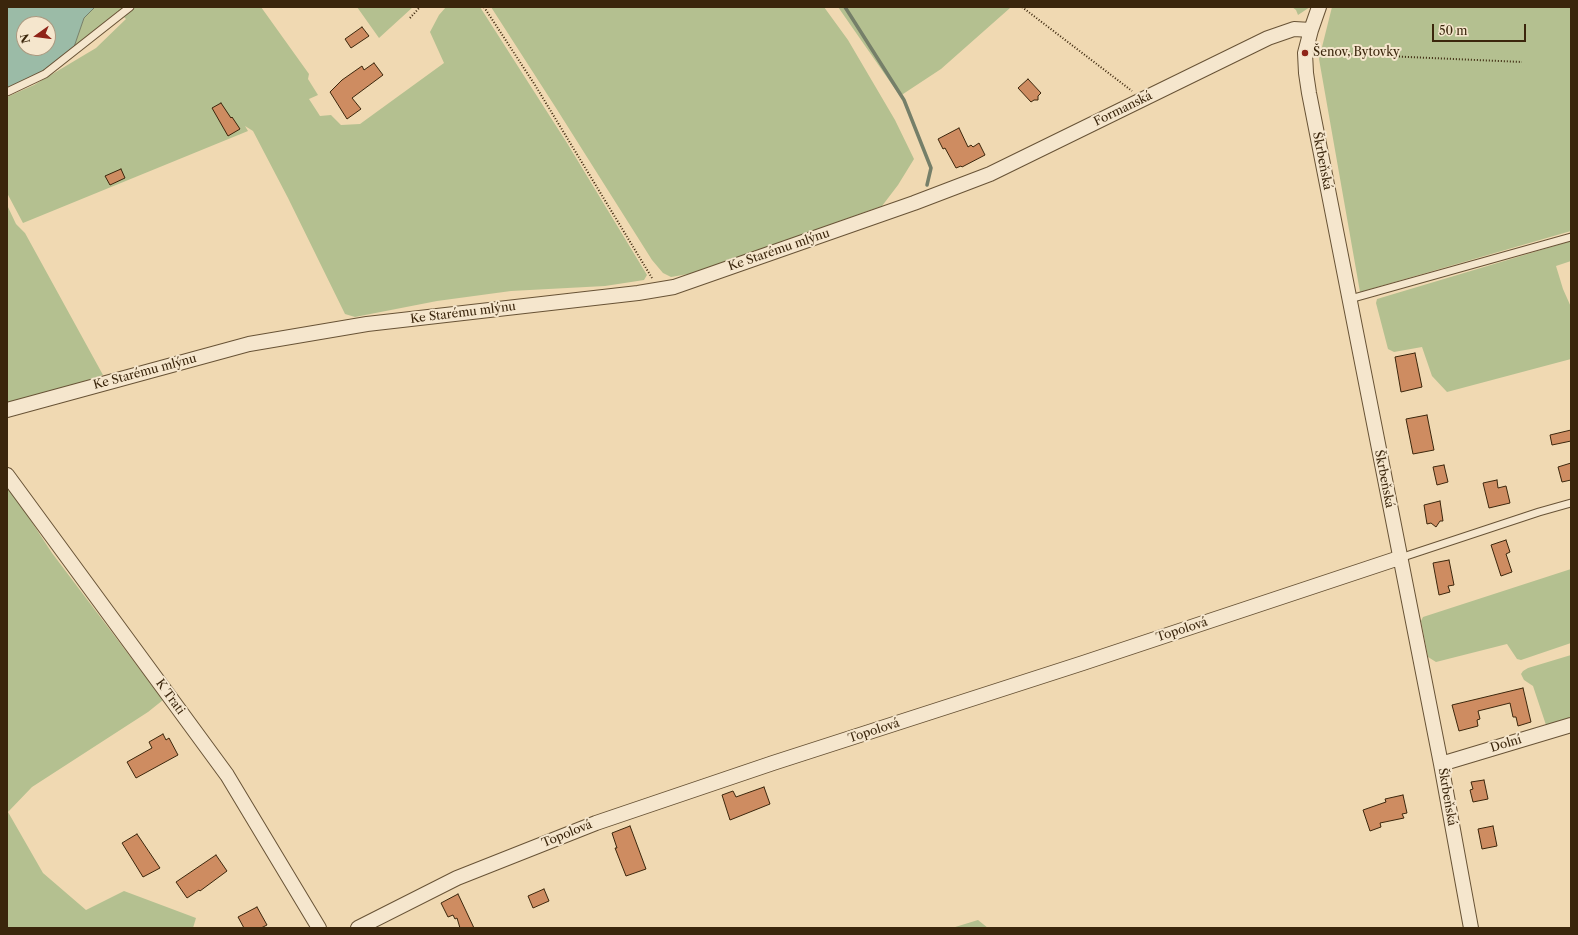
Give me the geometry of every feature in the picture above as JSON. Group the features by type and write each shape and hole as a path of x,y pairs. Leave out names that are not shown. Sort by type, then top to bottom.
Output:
{"street":[{"path":"1310,30 1319,7"},
{"name":"Formanská","path":"914,203 990,174 1268,38 1294,28 1310,30"},
{"name":"Škrbeňská","path":"1310,30 1305,53 1309,93 1399,558 1441,764 1471,928"},
{"name":"Ke Starému mlýnu","path":"7,410 249,344 367,324 674,287 914,203"},
{"name":"K Trati","path":"7,475 226,775 319,928"},
{"name":"Topolová","path":"358,928 457,878 596,823 773,763 1098,658 1399,558"},
{"name":"Dolní","path":"1441,764 1571,725"}],"lane":[{"path":"7,92 45,74 130,7"},
{"path":"1350,299 1571,237"},
{"path":"1399,558 1571,503"}],"path":[{"path":"410,18 420,7"},
{"path":"484,7 535,85 658,290"},
{"path":"1022,7 1142,99"},
{"path":"1305,53 1522,62"}],"shaded area":[{"path":"7,7 95,7 84,18 74,47 44,70 7,89"},
{"path":"95,7 261,7 309,74 308,79 318,95 309,99 320,116 331,115 341,125 360,124 444,63 430,32 439,15 446,7 480,7 567,143 647,275 644,280 605,286 511,291 437,301 355,317 345,314 253,131 245,126 248,131 23,223 7,193 7,97 34,85 96,48 126,19 118,11 74,47 84,18"},
{"path":"357,7 413,7 379,38"},
{"path":"491,7 824,7 848,40 895,120 914,159 898,185 882,206 694,273 671,277 663,273 652,260"},
{"path":"838,7 1010,8 941,69 900,96"},
{"path":"1292,7 1310,7 1298,15 1296,10"},
{"path":"1332,7 1571,7 1571,231 1360,292 1319,59"},
{"path":"7,205 16,224 25,233 103,375 7,404"},
{"path":"1571,241 1571,261 1556,266 1563,289 1571,307 1571,359 1447,392 1432,376 1422,347 1394,352 1388,349 1376,303 1377,299"},
{"path":"7,484 52,553 163,700 148,712 32,787 8,812 43,873 86,910 124,891 196,918 193,928 7,928"},
{"path":"1571,569 1571,643 1521,660 1517,659 1507,644 1436,662 1428,657 1421,621 1423,617"},
{"path":"1571,655 1571,719 1546,725 1533,686 1524,680 1521,674 1528,668"},
{"path":"978,920 988,928 952,928"}],"building":[{"path":"362,27 369,36 351,48 345,39"},
{"path":"374,63 383,75 352,98 361,109 347,119 330,92 342,80 362,66 364,70"},
{"path":"1028,79 1041,93 1038,96 1038,100 1031,102 1018,88"},
{"path":"221,103 240,129 228,136 212,108"},
{"path":"959,128 968,147 971,145 973,147 979,143 985,155 962,167 956,168 945,148 943,149 938,139"},
{"path":"121,169 125,178 110,185 105,176"},
{"path":"1415,353 1422,387 1401,392 1395,357"},
{"path":"1427,415 1434,450 1413,454 1406,419"},
{"path":"1571,430 1571,441 1552,445 1550,435"},
{"path":"1571,463 1571,480 1562,482 1558,467"},
{"path":"1444,465 1448,482 1437,485 1433,467"},
{"path":"1497,480 1498,488 1506,486 1510,503 1489,508 1483,483"},
{"path":"1440,501 1443,521 1440,521 1436,527 1431,523 1427,524 1424,505"},
{"path":"1506,540 1510,552 1506,554 1512,572 1501,576 1491,545"},
{"path":"1449,560 1454,585 1448,586 1450,592 1439,595 1433,563"},
{"path":"1523,688 1531,722 1518,726 1516,717 1513,717 1510,703 1478,711 1480,719 1477,720 1478,726 1459,731 1452,705"},
{"path":"163,734 166,740 169,738 178,755 136,778 127,762 152,748 149,742"},
{"path":"1484,780 1488,799 1473,802 1470,790 1473,789 1471,782"},
{"path":"764,787 770,804 730,820 722,795 733,791 736,797"},
{"path":"1403,795 1407,813 1402,814 1404,818 1380,823 1381,827 1370,831 1363,810 1386,802 1385,799"},
{"path":"630,826 646,869 626,876 615,848 617,848 612,833"},
{"path":"1493,826 1497,846 1482,849 1478,829"},
{"path":"137,834 160,868 143,877 122,843"},
{"path":"216,855 227,871 200,891 199,890 187,898 176,882"},
{"path":"544,889 549,901 533,908 528,896"},
{"path":"458,894 474,928 460,928 457,918 455,919 453,915 448,917 441,903"},
{"path":"257,907 267,925 261,928 244,928 238,917"}],"waterway":[{"path":"845,7 904,100 931,168 927,185"}],"place":[{"name":"Šenov, Bytovky","path":"1305,53"}]}
